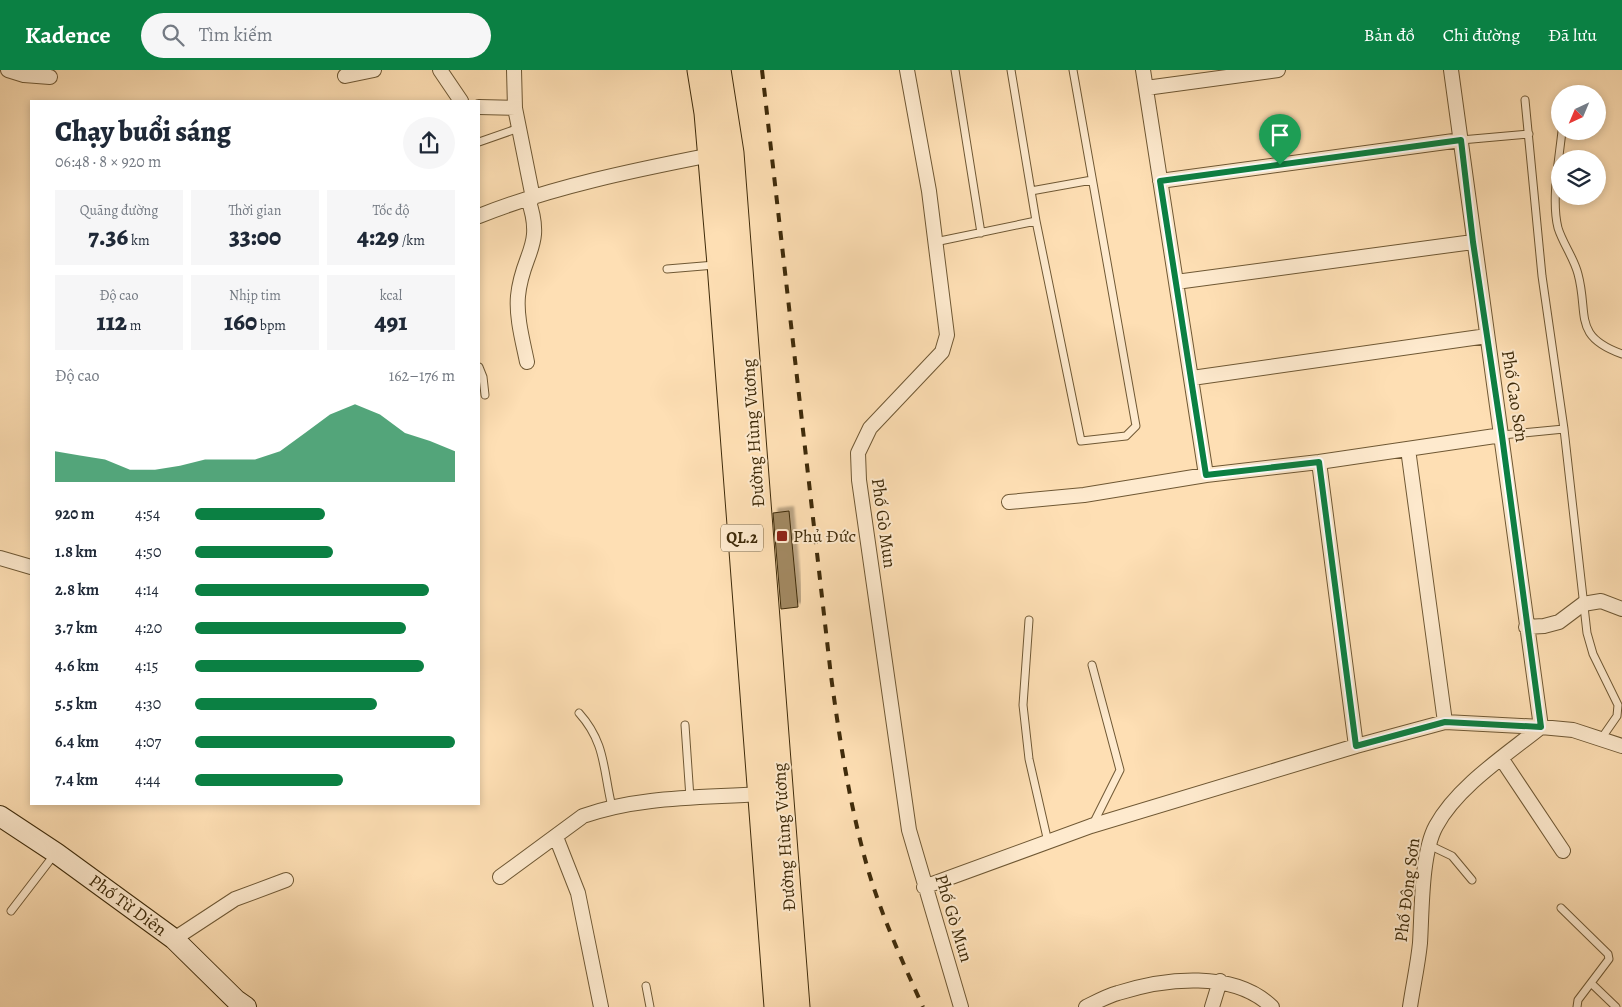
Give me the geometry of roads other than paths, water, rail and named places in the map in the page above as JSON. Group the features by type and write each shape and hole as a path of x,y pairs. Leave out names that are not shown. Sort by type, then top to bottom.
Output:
{"highway":[{"name":"Đường Hùng Vương","path":"700,70 711,155 720,264 777,1007"},
{"name":"Đường Hùng Vương","path":"718,70 731,153 797,1007"}],"street":[{"path":"8,70 24,75 50,77"},
{"path":"345,76 374,70"},
{"path":"440,70 461,100"},
{"path":"514,70 514,108 535,219 536,235 521,277 517,298 527,362"},
{"name":"Phố Gò Mun","path":"907,70 935,242 947,335 946,345 942,352 870,428 858,453 859,480 908,820 924,887 961,1007"},
{"path":"1143,70 1206,475"},
{"path":"1146,88 1278,70"},
{"name":"Phố Cao Sơn","path":"1451,70 1473,242 1502,436 1526,627 1541,727"},
{"path":"480,106 514,108"},
{"path":"1160,181 1461,140"},
{"path":"480,216 531,198 650,167 711,155"},
{"path":"1176,282 1473,242"},
{"path":"1192,378 1487,336"},
{"path":"1009,502 1084,495 1206,475 1319,462 1502,436"},
{"path":"1408,449 1445,722"},
{"path":"1319,462 1356,746"},
{"path":"0,558 30,567"},
{"path":"1526,627 1559,622 1583,604 1601,601 1622,609"},
{"path":"924,887 1091,826 1356,746 1445,722 1573,730 1622,746"},
{"name":"Phố Đông Sơn","path":"1410,1007 1420,945 1422,901 1430,845 1435,827 1450,806 1501,758 1541,727"},
{"path":"1501,758 1563,851"},
{"path":"500,877 583,816 612,807 640,802 760,794"},
{"name":"Phố Từ Diên","path":"0,816 56,852 174,939 236,1000 246,1007"},
{"path":"556,837 578,893 600,1007"},
{"path":"174,939 235,899 286,880"},
{"path":"1086,1007 1117,993 1164,983 1220,982 1262,997 1272,1007"},
{"path":"1212,1007 1220,982"}],"lane":[{"path":"955,70 981,233"},
{"path":"1011,70 1036,221 1081,441 1126,436 1136,426 1073,70"},
{"path":"1525,100 1542,276 1564,429 1587,634 1593,654 1618,705 1617,716 1601,739"},
{"path":"480,142 519,128"},
{"path":"1461,140 1529,134"},
{"path":"1561,140 1556,206 1558,228 1578,273 1584,318 1588,330 1603,347 1622,354"},
{"path":"1031,192 1092,180"},
{"path":"935,242 1036,221"},
{"path":"666,269 720,264"},
{"path":"480,370 483,377 485,396"},
{"path":"1502,436 1564,429"},
{"path":"1029,620 1023,705 1029,759 1048,842"},
{"path":"1091,826 1120,770 1092,665"},
{"path":"579,713 592,727 600,743 612,807"},
{"path":"685,725 690,798"},
{"path":"1430,845 1452,856 1472,880"},
{"path":"11,911 56,852"},
{"path":"1561,908 1608,954 1609,960 1578,1000 1577,1007"},
{"path":"1591,983 1616,1007"},
{"path":"646,986 650,1007"}],"railway":[{"path":"762,70 831,676 842,750 856,824 869,873 887,924 923,1007"}],"place":[{"name":"Phủ Đức","path":"782,536"}]}
